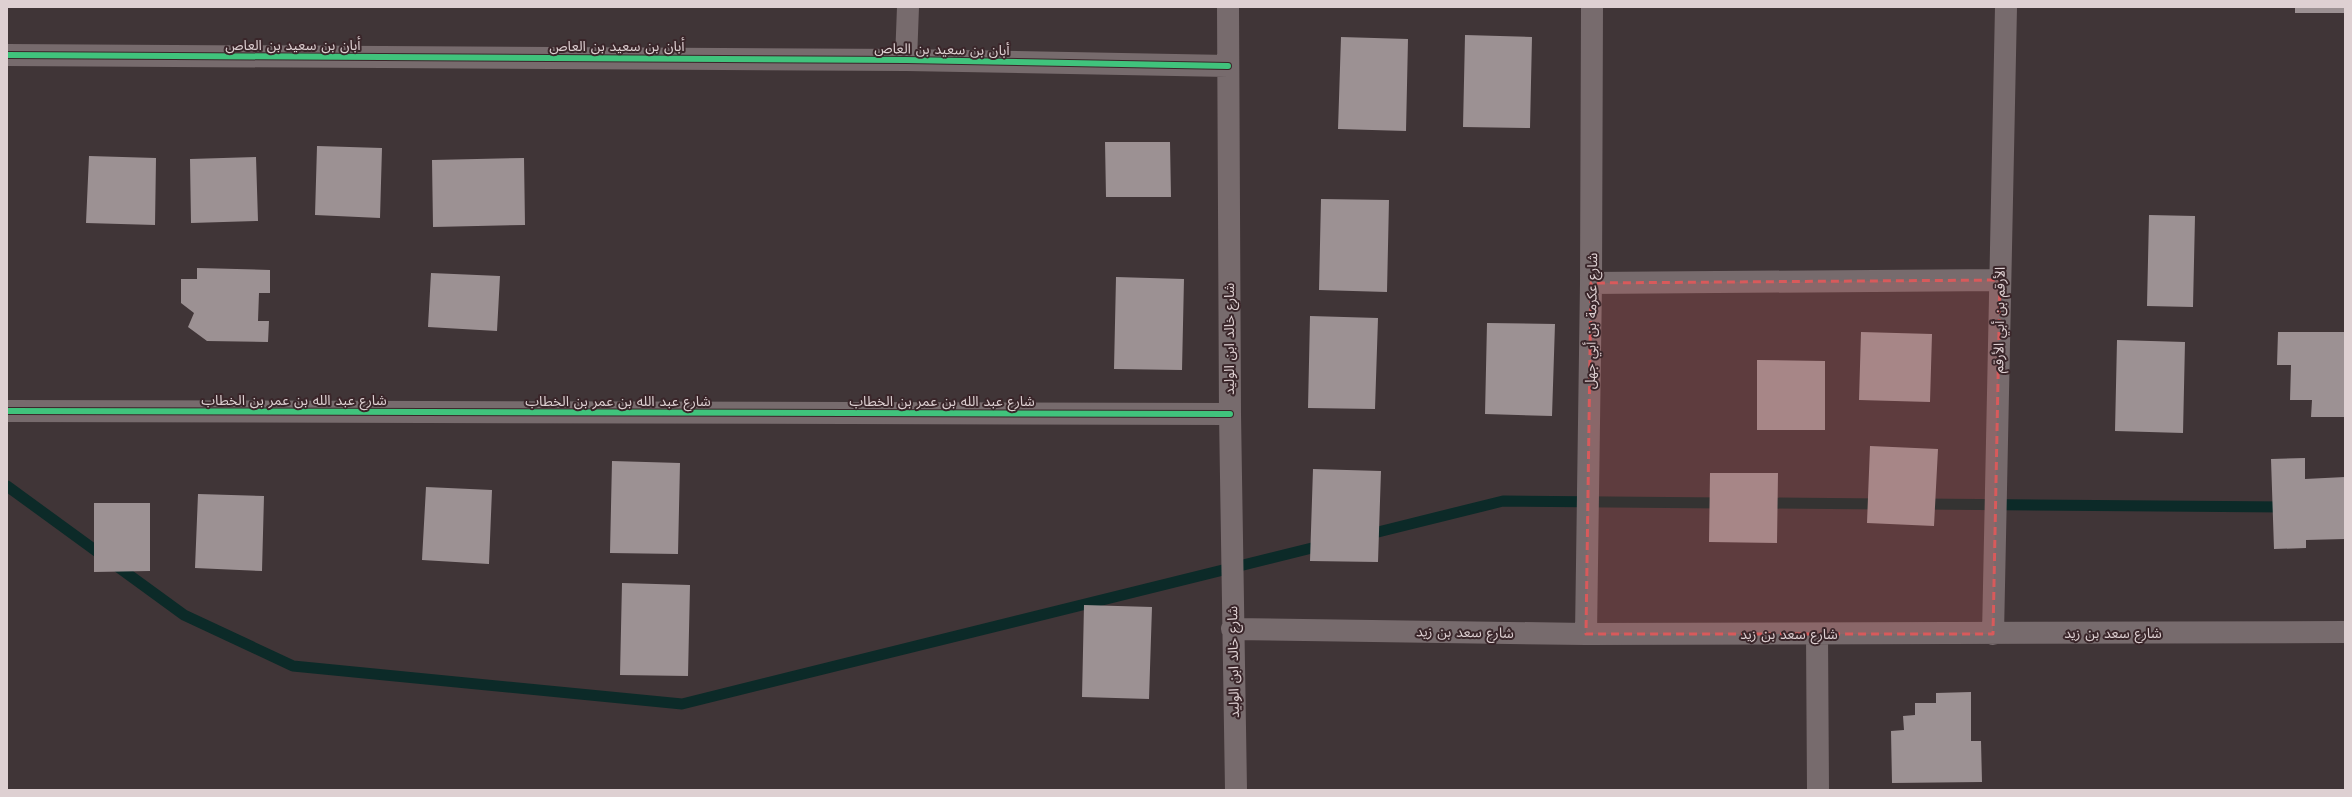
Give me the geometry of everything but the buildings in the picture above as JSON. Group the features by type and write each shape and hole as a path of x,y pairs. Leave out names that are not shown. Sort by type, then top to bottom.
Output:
{"street":[{"path":"906,60 908,7"},
{"name":"شارع خالد ابن الوليد","path":"1228,7 1232,629 1236,790"},
{"name":"شارع عكرمة بن أبي جهل","path":"1586,634 1591,283 1592,7"},
{"name":"الأرقم بن أبي الأرقم","path":"1993,634 2006,7"},
{"name":"أبان بن سعيد بن العاص","path":"7,55 906,60 1228,66"},
{"path":"1591,283 2000,280"},
{"name":"شارع عبد الله بن عمر بن الخطاب","path":"7,411 1230,414"},
{"name":"شارع سعد بن زيد","path":"1232,629 1586,634 2345,632"},
{"path":"1817,634 1818,790"}],"highlighted area":[{"path":"2000,280 1993,634 1586,634 1591,283"}],"waterway":[{"path":"7,486 184,615 293,666 682,704 1324,545"},
{"path":"1366,535 1503,501 1724,503"},
{"path":"1764,503 1882,504"},
{"path":"1922,504 2286,507"}],"cycle path":[{"path":"7,55 906,60 1228,66"},
{"path":"7,411 1230,414"}]}
